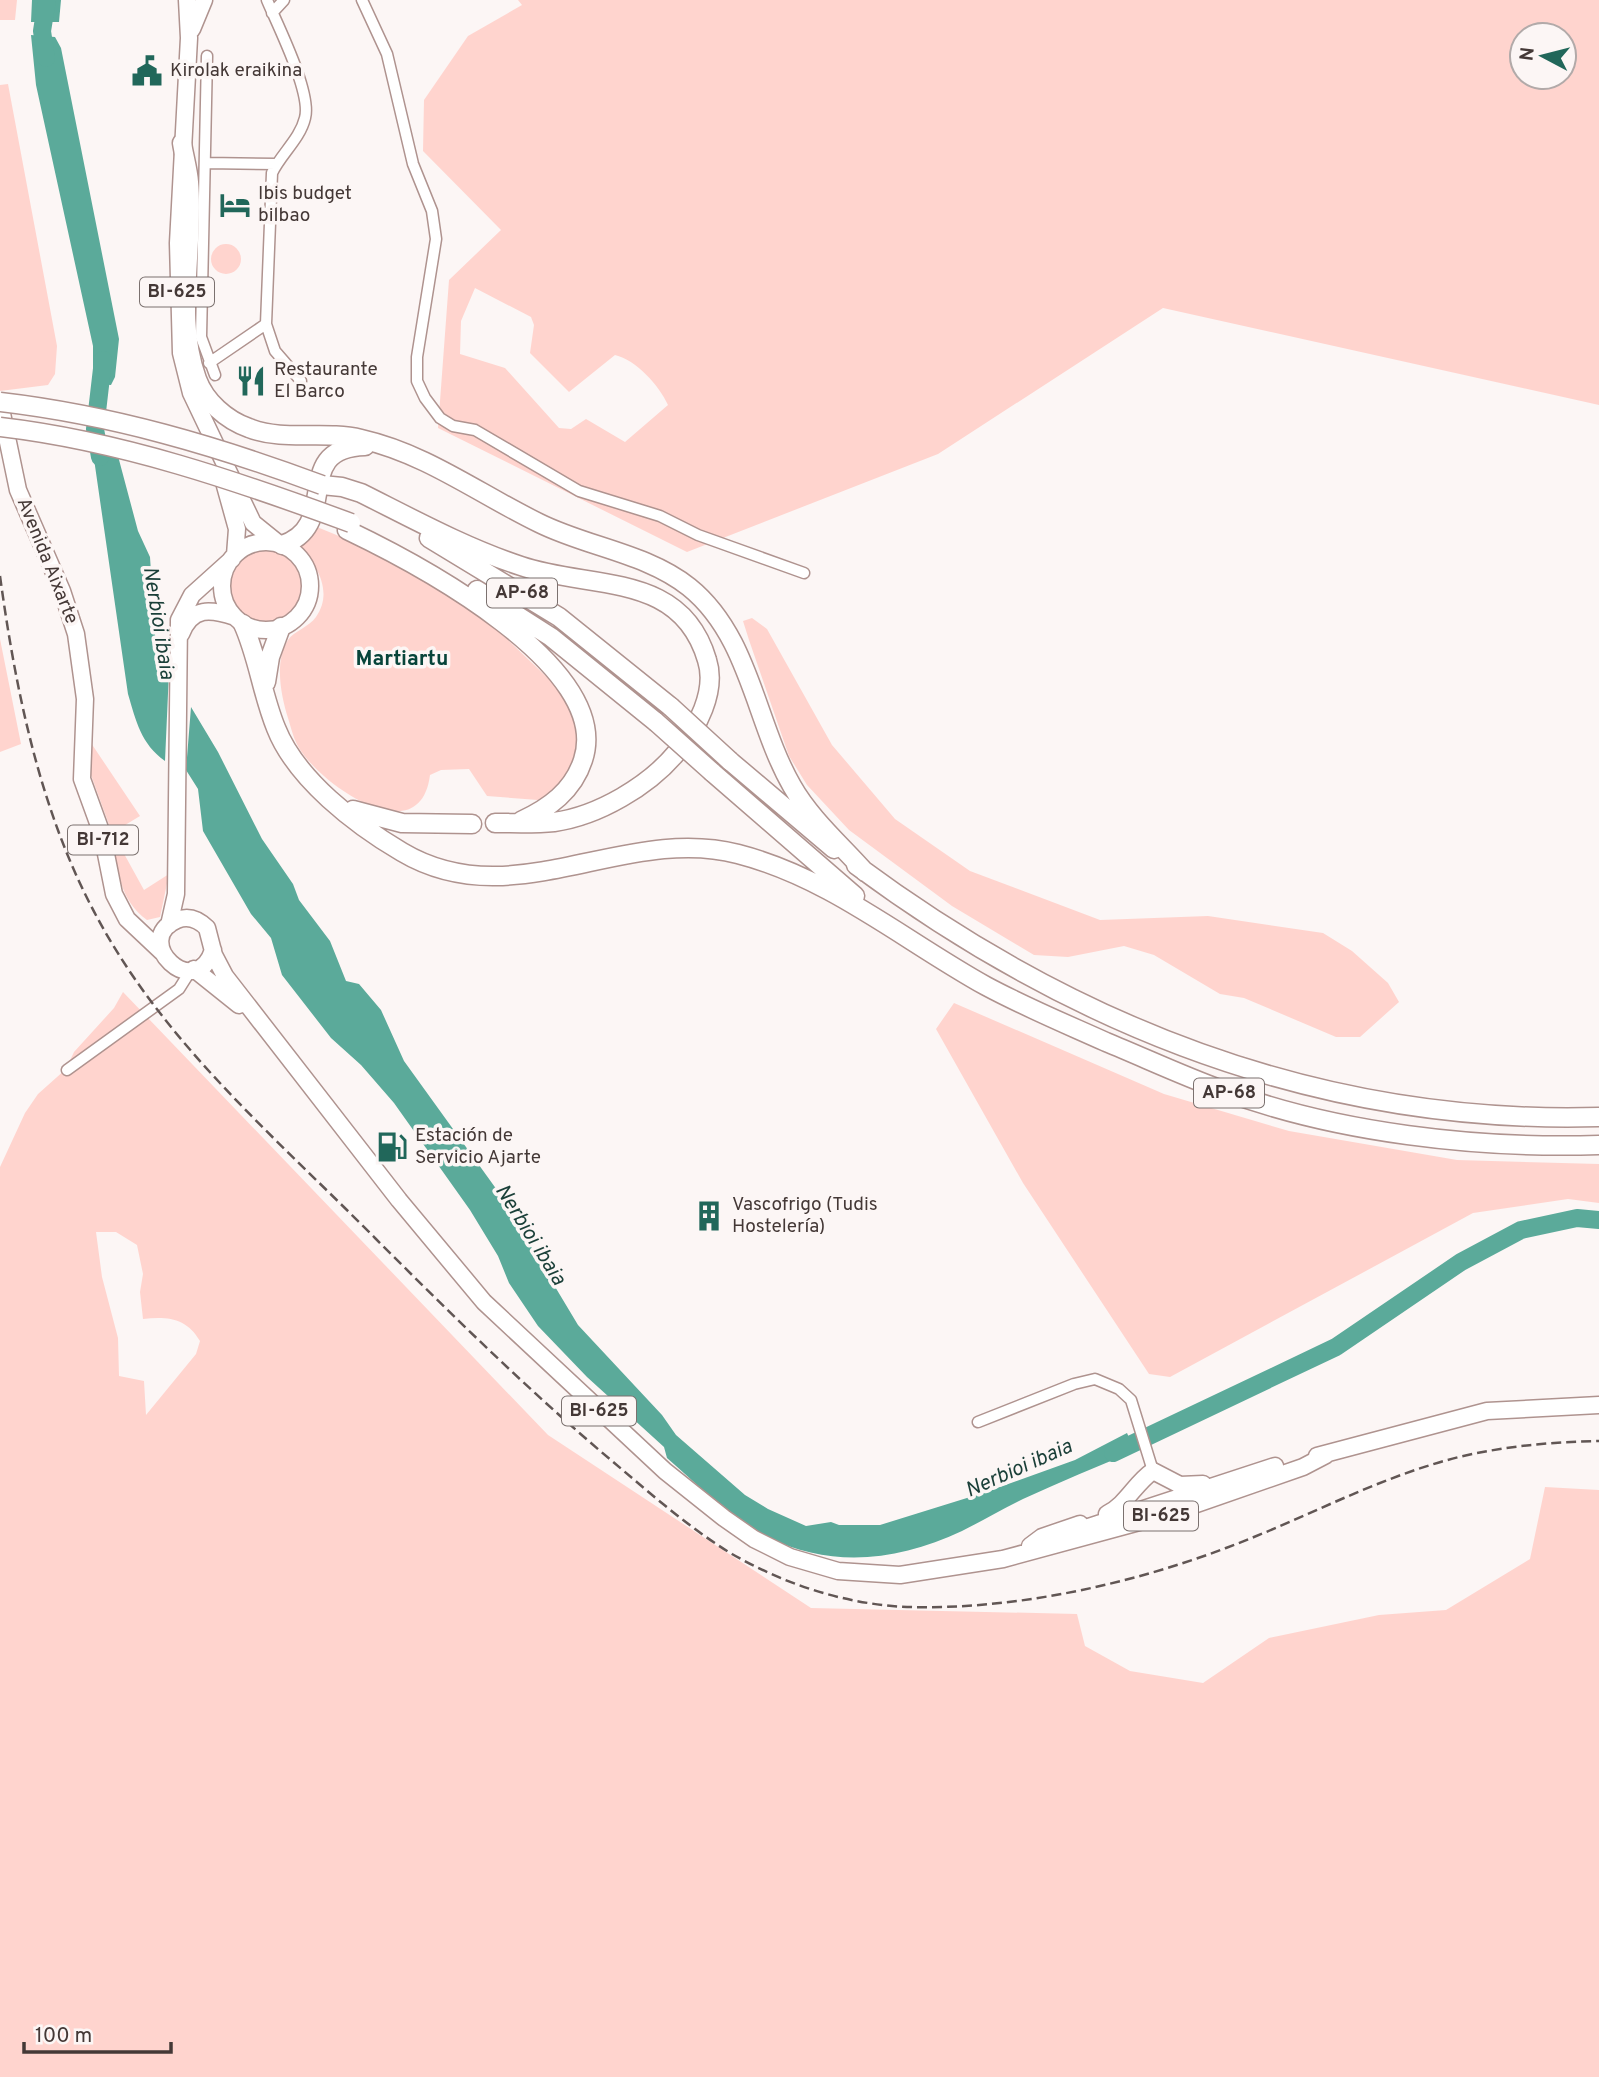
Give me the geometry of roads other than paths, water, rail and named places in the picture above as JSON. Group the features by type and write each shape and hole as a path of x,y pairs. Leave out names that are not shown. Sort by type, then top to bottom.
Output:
{"highway":[{"path":"182,143 189,183 187,318 191,359 203,391 221,412 247,428 280,435 357,438 383,445 431,464 538,523 648,564 689,588 706,604 734,646 770,742 793,788 865,872"},
{"name":"AP-68","path":"0,403 73,412 178,436 360,498 471,561 559,617 671,707 804,826 945,929 1050,990 1134,1029 1234,1065 1411,1107 1538,1119 1599,1117"},
{"path":"0,427 117,447 282,498 297,508 349,526 411,561 483,607 553,671 581,712 587,734 585,754 562,796 548,807 520,821 500,823 557,821 589,813 638,787 674,756 698,721 709,686 709,665 701,638 685,615 650,594 520,566 360,498"},
{"path":"281,545 300,538 312,522 318,478 333,456 351,448 383,445"},
{"name":"AP-68","path":"349,526 456,576 551,637 656,722 893,927 985,985 1037,1011 1224,1091 1289,1111 1405,1135 1535,1147 1599,1145"},
{"path":"239,620 265,689 276,728 286,748 312,783 401,852 444,872 473,876 515,876 643,852 678,848 720,850 792,871 893,927"},
{"path":"265,689 270,657 281,627"},
{"path":"339,806 402,823 472,824"}],"main road":[{"name":"BI-625","path":"187,0 189,38 182,143 178,332 191,393 253,523 299,557 305,566 310,587 308,597 298,616 281,627"},
{"path":"189,38 204,0"},
{"name":"Avenida Aixarte","path":"0,403 18,490 71,614 85,699 82,779 102,834 114,894 127,919 141,931"},
{"name":"BI-625","path":"210,436 235,520 238,540 234,557 223,578 222,589 224,599 239,620"},
{"path":"162,952 161,940 176,894 179,620 183,606 234,557 256,544 281,545"},
{"path":"179,647 185,624 199,611 215,611 261,630 281,627"},
{"path":"141,931 173,966 193,970 205,963 213,950 211,934 182,894 176,865"},
{"path":"141,931 156,933 185,918 202,922"},
{"name":"BI-625","path":"213,950 225,976 420,1226 484,1302 611,1424 724,1518 754,1539 790,1557 846,1572 900,1575 991,1560 1075,1542 1235,1492 1303,1467 1326,1455 1487,1411 1599,1405"},
{"name":"BI-625","path":"193,970 237,1003 269,1033"},
{"path":"991,1560 1276,1466 1326,1455"},
{"path":"1158,1474 1188,1487 1259,1466 1276,1466"},
{"path":"1030,1545 1042,1537 1118,1509 1140,1484 1158,1474"},
{"path":"1158,1474 1168,1488 1160,1505"},
{"path":"1140,1484 1142,1494 1160,1505"},
{"path":"1075,1542 1090,1533 1131,1521 1160,1505 1184,1504 1222,1491 1235,1492"}],"street":[{"path":"267,0 302,90 306,108 297,136 272,173 266,324 275,351 301,382"},
{"path":"272,13 284,0"},
{"path":"362,0 387,54 413,164 432,211 436,239 422,320 417,381 425,398 440,418 453,426 475,430 579,491 641,509 698,535 797,573 804,573"},
{"path":"207,57 201,337 215,376"},
{"path":"206,163 276,164"},
{"path":"209,363 266,324"},
{"path":"170,995 176,986 173,966"},
{"path":"67,1070 179,989 193,970"},
{"path":"978,1422 1095,1378 1119,1389 1130,1400 1158,1474"}],"waterway":[{"name":"Nerbioi ibaia","path":"46,58 42,31 47,0"},
{"name":"Nerbioi ibaia","path":"100,457 95,429 103,360"},
{"name":"Nerbioi ibaia","path":"1113,1453 1336,1347 1461,1262 1521,1230 1577,1218 1599,1220"}],"railway":[{"path":"0,576 23,709 46,796 61,838 98,919 125,965 156,1008 189,1049 261,1126 491,1352 655,1498 700,1533 752,1565 816,1591 884,1605 947,1607 1029,1599 1110,1584 1189,1561 1255,1537 1341,1499 1429,1465 1529,1445 1599,1441"}],"place":[{"name":"Kirolak eraikina","path":"147,71"},
{"name":"Ibis budget bilbao","path":"235,205"},
{"name":"Restaurante El Barco","path":"251,381"},
{"name":"Estación de Servicio Ajarte","path":"392,1147"},
{"name":"Vascofrigo (Tudis Hostelería)","path":"709,1216"}],"district":[{"name":"Martiartu","path":"402,659"}]}
